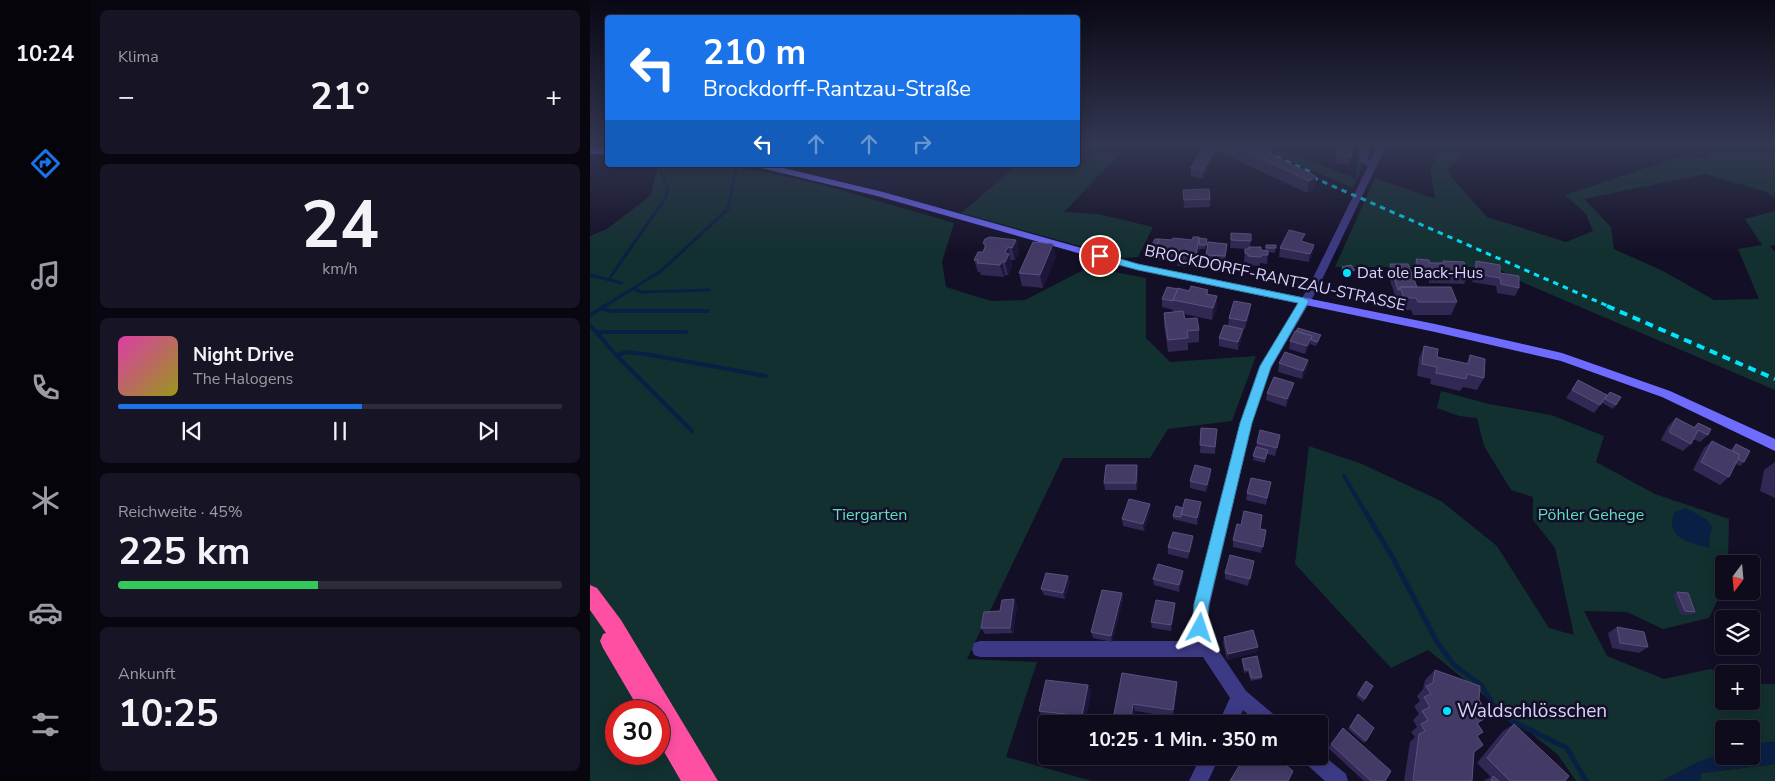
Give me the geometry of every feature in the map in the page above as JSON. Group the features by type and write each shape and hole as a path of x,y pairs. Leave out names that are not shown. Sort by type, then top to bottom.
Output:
{"highway":[{"path":"590,594 614,627 707,781"},
{"path":"590,611 606,633 646,700"},
{"path":"670,742 693,781"}],"street":[{"name":"BROCKDORFF-RANTZAU-STRASSE","path":"830,180 1138,267 1490,339 1562,357 1666,394 1775,445"},
{"path":"1261,715 1240,697 1206,648 1200,628 1202,604 1246,423 1266,366 1312,290 1365,180"},
{"path":"980,649 1192,650 1206,648"},
{"path":"1231,715 1240,697"},
{"path":"1198,781 1206,765"},
{"path":"1320,765 1339,781"}],"green space":[{"name":"Tiergarten","path":"654,180 803,180 954,223 942,262 946,287 991,301 1025,300 1089,267 1146,278 1146,338 1170,362 1256,356 1232,421 1168,429 1150,458 1063,458 967,659 1037,662 1006,757 1092,781 590,781 590,236 607,229 651,195"},
{"path":"999,180 1094,180 1064,212 1098,214 1153,227 1138,257 1123,258 961,213"},
{"path":"1335,180 1356,180 1353,188"},
{"path":"1374,180 1382,180 1435,199 1432,180 1454,180 1487,217 1566,242 1593,231 1586,214 1565,195 1609,180 1674,180 1584,199 1611,227 1614,249 1663,271 1714,300 1759,299 1738,249 1762,245 1745,219 1775,211 1775,245 1770,246 1775,252 1775,390 1524,283 1495,267 1335,267"},
{"path":"1727,180 1775,180 1775,198 1764,191"},
{"name":"Pöhler Gehege","path":"1441,391 1489,404 1551,415 1604,436 1596,462 1655,494 1729,519 1728,555 1715,555 1715,600 1718,600 1709,618 1663,629 1627,612 1584,611 1607,656 1664,679 1710,669 1715,670 1715,710 1760,710 1760,684 1775,684 1775,742 1760,743 1760,720 1715,720 1715,756 1694,764 1662,781 1576,781 1558,755 1428,650 1391,668 1295,564 1309,446 1362,464 1441,501 1497,546 1549,628 1574,635 1555,548 1533,520 1533,497 1511,490 1484,446 1477,418 1459,416 1437,408"},
{"path":"1775,764 1775,781 1700,781 1701,773"}],"water":[{"path":"1686,508 1706,519 1712,527 1709,540 1710,548 1688,542 1676,534 1672,521 1675,512"},
{"path":"1775,742 1775,764 1701,773 1700,781 1662,781 1694,764 1715,756 1715,765 1760,765 1760,743"}],"building":[{"path":"1209,189 1210,199 1184,200 1183,190"},
{"path":"1289,230 1305,234 1301,241 1314,245 1310,254 1280,248"},
{"path":"1231,233 1251,234 1251,241 1231,240"},
{"path":"990,237 1016,240 1012,248 1008,247 1005,253 1009,254 1005,262 1002,262 1000,265 977,263 978,260 974,260 978,252 983,252 986,245 983,243 985,239"},
{"path":"1193,237 1199,237 1196,255 1177,253 1178,250 1157,247 1159,239 1192,240"},
{"path":"1199,238 1207,239 1206,245 1199,245"},
{"path":"1155,239 1159,239 1157,247 1151,246"},
{"path":"1033,242 1053,244 1040,275 1019,273"},
{"path":"1208,242 1227,244 1225,256 1206,255"},
{"path":"1266,245 1276,245 1276,248 1266,248"},
{"path":"1249,247 1261,247 1261,250 1268,251 1268,255 1261,255 1261,257 1248,256 1245,253 1245,249 1249,249"},
{"path":"1416,259 1429,260 1430,263 1444,263 1443,261 1464,262 1468,276 1433,274 1432,271 1419,271"},
{"path":"1476,261 1500,265 1500,273 1519,276 1519,288 1501,284 1500,278 1476,274"},
{"path":"1390,264 1408,264 1417,287 1400,287 1398,290"},
{"path":"1351,265 1355,270 1345,272 1342,267"},
{"path":"1191,286 1208,290 1206,294 1217,296 1213,308 1173,300 1178,288 1189,291"},
{"path":"1167,287 1178,289 1173,301 1162,299"},
{"path":"1400,287 1451,287 1457,302 1418,302 1416,298 1404,298"},
{"path":"1234,301 1251,304 1246,321 1229,318"},
{"path":"1183,311 1185,319 1197,318 1199,330 1187,331 1188,338 1168,340 1164,313"},
{"path":"1224,325 1243,329 1238,342 1219,338"},
{"path":"1298,328 1321,335 1317,342 1311,340 1312,336 1296,331"},
{"path":"1295,331 1312,336 1307,346 1290,341"},
{"path":"1424,346 1438,349 1437,357 1469,364 1470,355 1485,359 1484,378 1467,374 1466,379 1436,373 1437,367 1422,364"},
{"path":"1285,352 1308,360 1303,371 1279,363"},
{"path":"1274,377 1294,383 1287,399 1267,393"},
{"path":"1578,380 1607,395 1600,405 1572,390"},
{"path":"1610,392 1621,397 1616,405 1605,399"},
{"path":"1676,418 1695,428 1698,423 1711,429 1708,435 1698,430 1691,444 1669,432"},
{"path":"1201,428 1217,429 1215,447 1200,445"},
{"path":"1260,430 1280,435 1277,448 1257,443"},
{"path":"1712,441 1740,455 1729,477 1701,462"},
{"path":"1736,444 1750,451 1744,462 1738,459 1740,455 1733,451"},
{"path":"1256,447 1268,450 1265,459 1253,456"},
{"path":"1106,465 1137,465 1136,483 1104,483"},
{"path":"1195,465 1211,469 1207,485 1190,481"},
{"path":"1251,478 1271,482 1267,498 1247,493"},
{"path":"1129,499 1150,504 1143,524 1122,519"},
{"path":"1185,499 1201,502 1197,518 1181,514"},
{"path":"1176,506 1183,508 1181,517 1173,516"},
{"path":"1244,511 1262,515 1260,529 1266,530 1263,547 1233,540 1237,524 1241,525"},
{"path":"1173,532 1193,536 1189,552 1168,547"},
{"path":"1230,555 1254,561 1250,579 1225,573"},
{"path":"1158,564 1183,571 1179,585 1153,579"},
{"path":"1046,573 1068,576 1063,593 1041,589"},
{"path":"1102,590 1122,593 1111,636 1091,632"},
{"path":"1677,592 1688,593 1695,612 1685,611"},
{"path":"1014,599 1010,628 981,628 984,612 1000,611 1002,600"},
{"path":"1156,600 1175,603 1171,625 1151,622"},
{"path":"1617,627 1644,632 1648,647 1620,643"},
{"path":"1253,630 1258,647 1228,654 1224,637"},
{"path":"1257,656 1262,677 1251,678 1249,669 1245,670 1242,659"},
{"path":"1435,670 1480,686 1479,700 1484,708 1479,711 1484,719 1477,723 1483,732 1477,736 1483,745 1474,752 1472,781 1413,781 1419,734 1425,731 1421,724 1428,720 1422,711 1430,707 1424,697 1431,694 1426,686 1433,683"},
{"path":"1122,673 1177,682 1173,710 1133,704 1131,715 1114,715"},
{"path":"1046,680 1088,685 1082,715 1039,711"},
{"path":"1366,681 1373,686 1365,699 1358,694"},
{"path":"1358,714 1374,728 1366,741 1350,727"},
{"path":"1514,724 1569,776 1565,781 1510,781 1487,758"},
{"path":"1343,728 1391,771 1385,781 1371,781 1331,744"},
{"path":"1240,765 1286,765 1293,771 1288,781 1230,781"},
{"path":"1493,776 1499,781 1491,781"}],"waterway":[{"path":"609,279 666,197 668,189 665,180"},
{"path":"603,307 661,271 728,209 734,180"},
{"path":"590,275 622,283"},
{"path":"634,289 642,292 709,290"},
{"path":"590,315 605,306"},
{"path":"602,308 610,311 708,311"},
{"path":"590,325 596,332"},
{"path":"596,332 686,332"},
{"path":"596,332 616,355"},
{"path":"616,355 628,352 651,355 766,376"},
{"path":"616,355 692,431"},
{"path":"1344,476 1367,515"},
{"path":"1366,513 1394,560 1437,642 1454,665 1481,685 1496,709 1512,721 1567,748 1586,781"}],"railway":[{"path":"1320,180 1610,307"},
{"path":"1607,306 1775,379"}],"place":[{"name":"Dat ole Back-Hus","path":"1347,273"},
{"name":"Waldschlösschen","path":"1447,711"}],"route":[{"path":"1100,256 1178,276 1304,301 1266,366 1246,423 1202,604 1200,628"}]}
